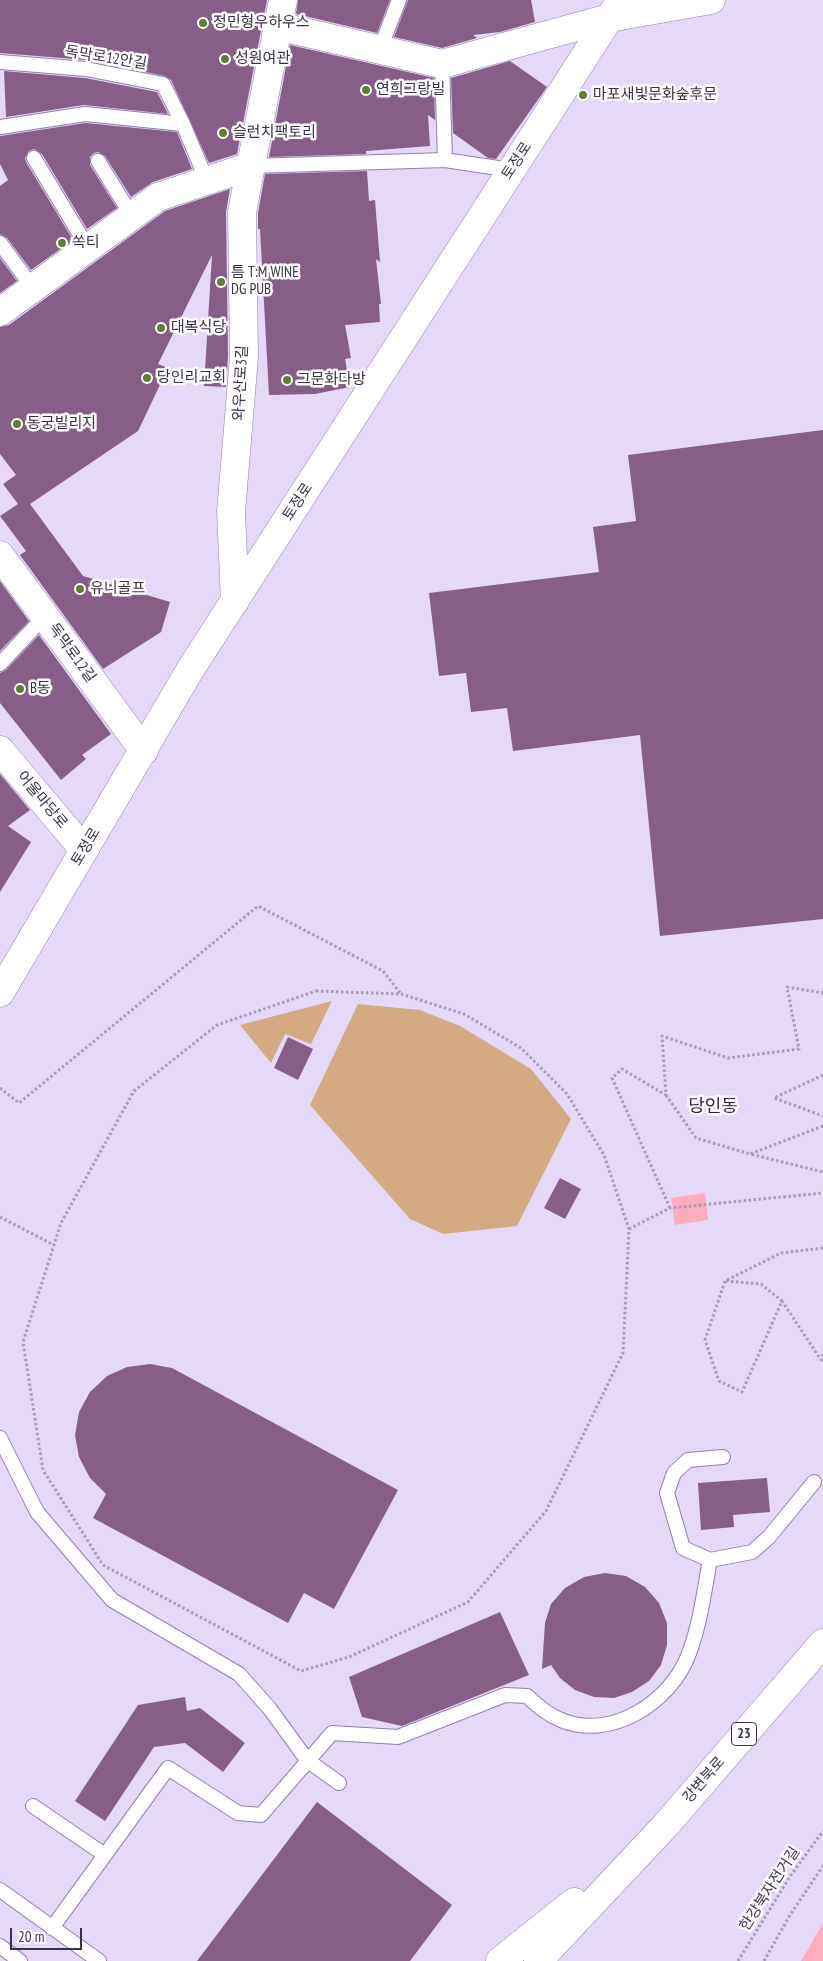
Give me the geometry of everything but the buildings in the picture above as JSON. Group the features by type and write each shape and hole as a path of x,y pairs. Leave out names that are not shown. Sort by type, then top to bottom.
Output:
{"main road":[{"path":"280,13 380,50 442,64 615,9 711,0"},
{"name":"토정로","path":"0,993 190,670 615,9"},
{"name":"와우산로3길","path":"235,601 231,512 244,356 242,212 280,13"},
{"path":"0,312 158,197 250,166"},
{"name":"독막로12길","path":"0,555 144,751"},
{"name":"어울마당로","path":"0,750 84,850"},
{"name":"강변북로","path":"538,1961 664,1826 823,1643"},
{"name":"강변북로","path":"564,1961 664,1826"},
{"path":"500,1961 646,1845"}],"lane":[{"path":"380,50 399,0"},
{"name":"독막로12안길","path":"0,62 86,69 163,84 183,124 207,181"},
{"path":"442,64 445,160"},
{"path":"0,127 85,114 183,124"},
{"path":"34,158 88,248"},
{"path":"250,166 445,160 511,170"},
{"path":"98,161 132,216"},
{"path":"0,243 33,288"},
{"path":"0,664 45,616"},
{"path":"0,1438 37,1512 112,1600 239,1674 270,1708 307,1760 339,1783"},
{"path":"723,1457 688,1460 674,1473 666,1493 683,1548 710,1560 752,1552 769,1537 814,1482"},
{"path":"52,1928 168,1768 238,1813 261,1815 332,1733 398,1736 505,1695 527,1696 542,1711 563,1721 590,1725 613,1722 635,1713 657,1700 675,1680 687,1657 697,1626 710,1560"},
{"path":"33,1806 105,1855"},
{"path":"0,1890 99,1961"},
{"path":"0,1946 20,1961"}],"path":[{"path":"0,1088 19,1103 258,906 383,971 401,994"},
{"path":"666,1095 662,1036 728,1058 798,1050 787,987 823,993"},
{"path":"316,991 401,994 464,1014 521,1048 567,1094 604,1155 629,1229 623,1353 546,1511 468,1602 348,1657 300,1670 103,1565 43,1470 23,1342 61,1223 134,1091 217,1025 316,991"},
{"path":"670,1208 612,1078 622,1069 666,1095 696,1138 823,1172"},
{"path":"823,1076 774,1098 823,1116"},
{"path":"750,1154 823,1126"},
{"path":"629,1229 670,1208 823,1192"},
{"path":"0,1217 54,1246"},
{"path":"782,1301 742,1392 719,1381 705,1340 725,1280 781,1253 823,1248"},
{"path":"725,1280 761,1284 782,1301 821,1360 823,1354"},
{"name":"한강북자전거길","path":"738,1961 791,1875 823,1830"},
{"path":"764,1961 790,1915 823,1866"}],"shaded area":[{"path":"332,1001 311,1044 285,1034 271,1063 240,1025"},
{"path":"358,1004 420,1010 460,1026 531,1069 571,1119 517,1226 443,1234 410,1219 310,1105"},
{"path":"705,1193 708,1220 675,1225 671,1198"},
{"path":"823,1923 823,1961 801,1961"}],"place":[{"name":"정민형우하우스","path":"203,23"},
{"name":"성원여관","path":"225,59"},
{"name":"연희그랑빌","path":"366,90"},
{"name":"마포새빛문화숲후문","path":"583,95"},
{"name":"슬런치팩토리","path":"223,133"},
{"name":"쏙티","path":"62,243"},
{"name":"틈 T:M WINE DG PUB","path":"221,282"},
{"name":"대복식당","path":"161,328"},
{"name":"당인리교회","path":"147,378"},
{"name":"그문화다방","path":"287,380"},
{"name":"동궁빌리지","path":"17,424"},
{"name":"유니골프","path":"80,589"},
{"name":"B동","path":"20,689"}],"district":[{"name":"당인동","path":"713,1107"}]}
